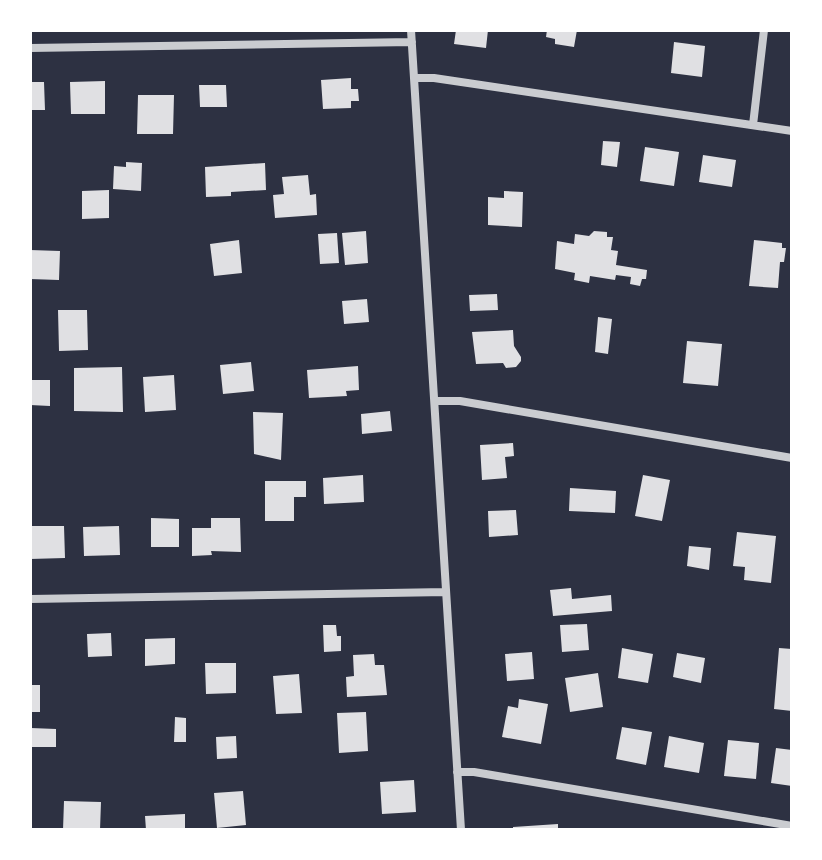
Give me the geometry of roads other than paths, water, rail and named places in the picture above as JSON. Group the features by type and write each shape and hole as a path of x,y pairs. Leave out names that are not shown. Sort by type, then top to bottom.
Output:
{"street":[{"path":"411,30 461,830"},
{"path":"753,125 764,30"},
{"path":"30,48 412,42"},
{"path":"415,78 434,78 792,131"},
{"path":"436,401 460,401 792,458"},
{"path":"30,599 446,592"},
{"path":"457,772 474,772 792,826"}]}
